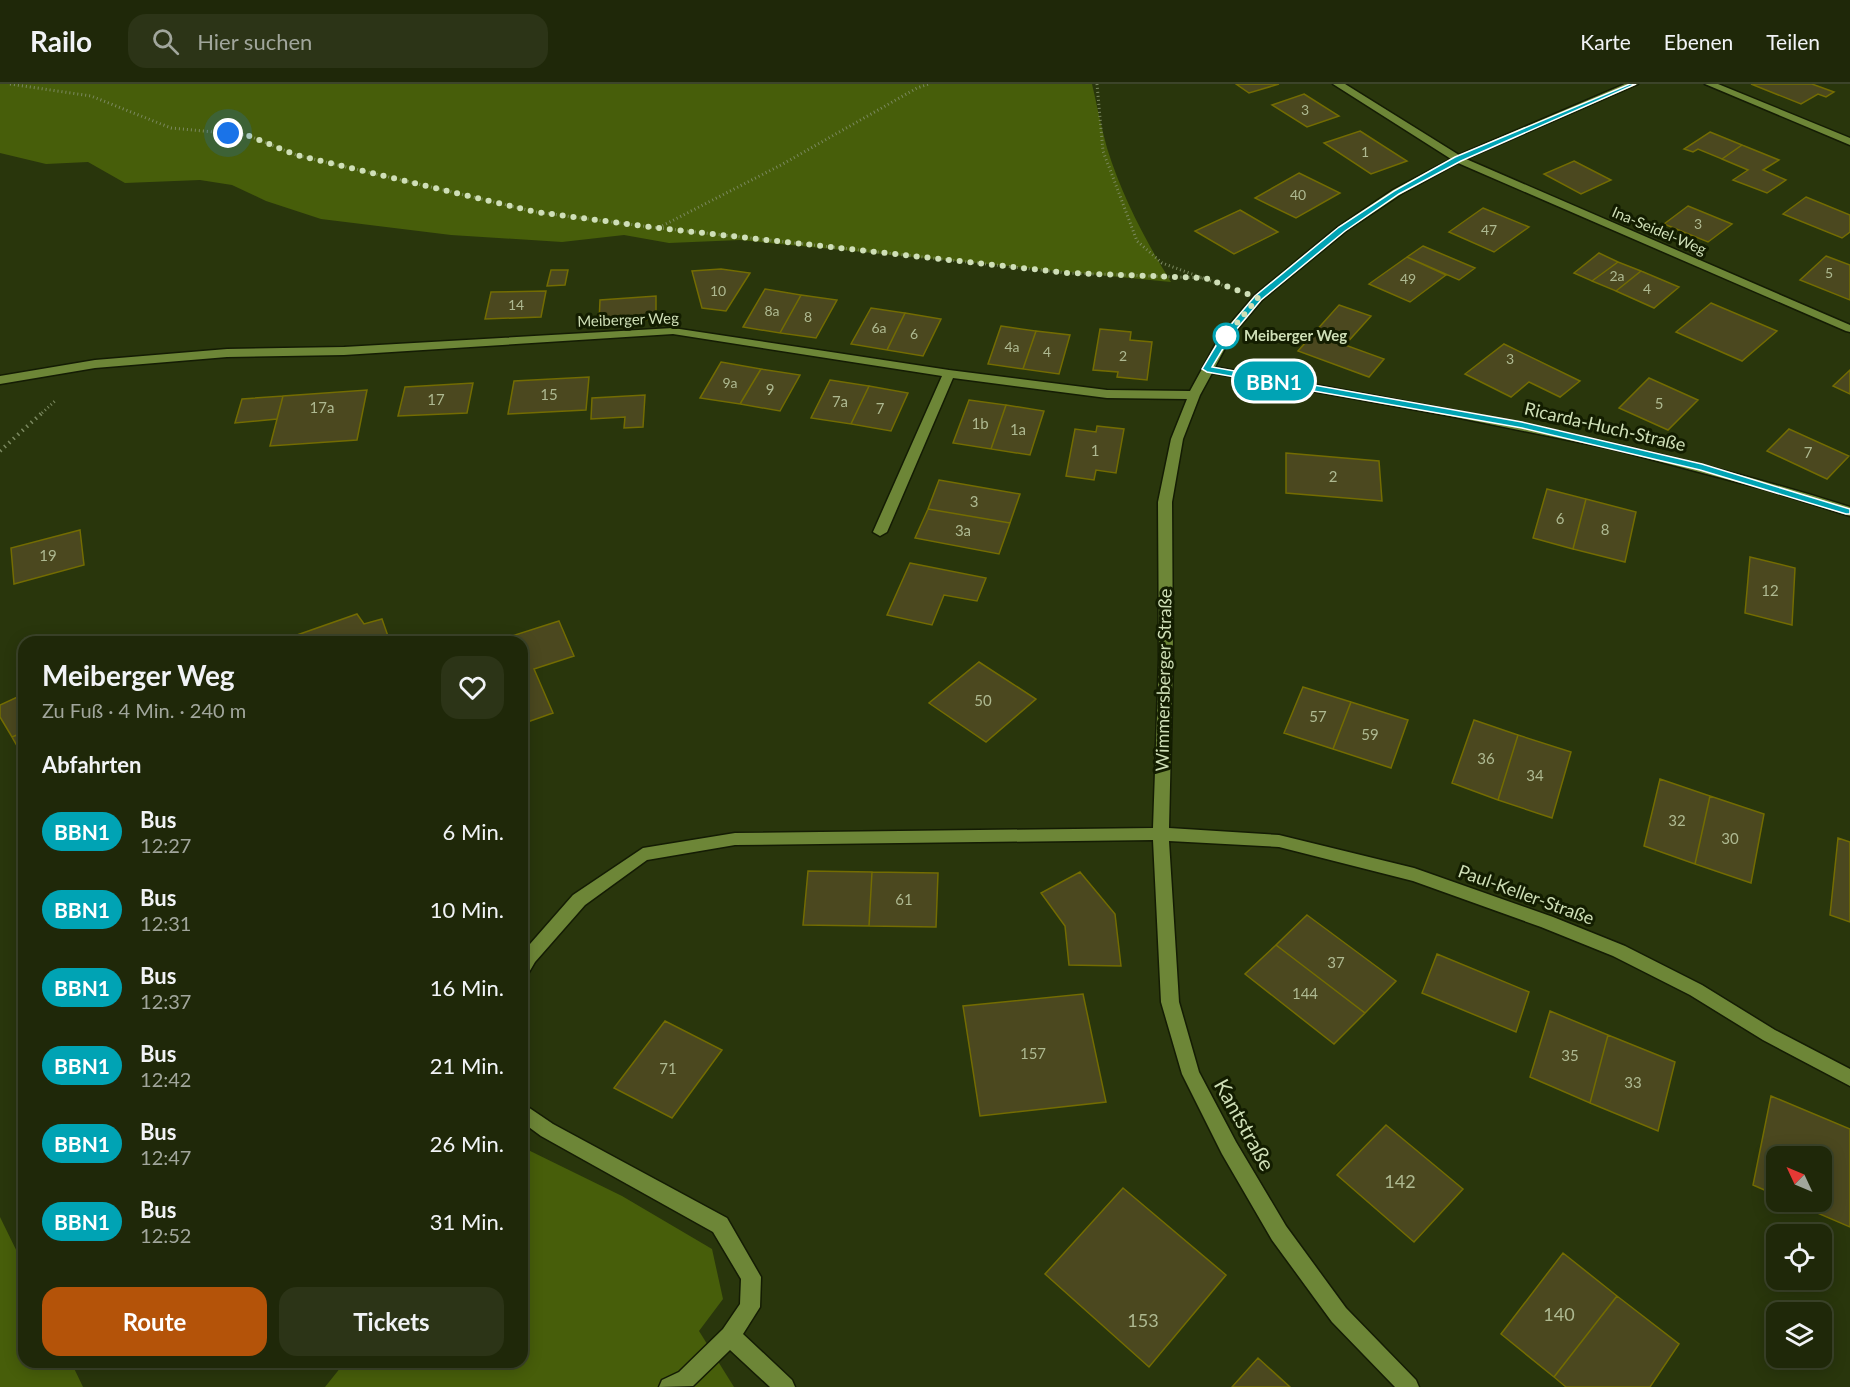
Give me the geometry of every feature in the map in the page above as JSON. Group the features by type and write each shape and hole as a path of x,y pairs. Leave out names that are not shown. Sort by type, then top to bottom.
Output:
{"street":[{"name":"Ina-Seidel-Weg","path":"1338,84 1458,159 1850,329"},
{"name":"Wimmersberger Straße","path":"1161,834 1166,659 1165,502 1177,439 1194,395 1226,336 1258,298 1342,229 1396,192 1458,159 1633,84"},
{"path":"1710,84 1850,142"},
{"name":"Meiberger Weg","path":"0,380 95,364 227,353 344,351 673,331 949,374 1107,394 1194,395"},
{"name":"Ricarda-Huch-Straße","path":"1207,369 1522,425 1702,467 1850,512"},
{"path":"880,532 949,374"},
{"path":"528,959 579,900 643,854 735,839 1161,834"},
{"name":"Paul-Keller-Straße","path":"1161,834 1279,841 1414,875 1536,918 1619,951 1696,990 1769,1035 1850,1078"},
{"name":"Kantstraße","path":"1161,834 1170,1002 1191,1074 1229,1149 1279,1233 1339,1315 1409,1387"},
{"path":"528,1116 547,1130 720,1225 751,1277 750,1307 730,1336 686,1379 669,1387"},
{"path":"730,1336 785,1387"}],"path":[{"path":"10,84 91,96 171,128 247,135 296,155 536,212 658,228 1068,273 1205,278"},
{"path":"658,228 781,165 917,88 929,84"},
{"path":"1097,84 1103,151 1137,241 1162,263 1258,298"},
{"path":"0,451 95,364"}],"green space":[{"path":"0,84 1092,84 1107,148 1120,183 1143,234 1171,282 740,240 669,243 624,235 562,242 451,235 321,219 266,201 232,185 200,180 125,183 88,162 46,164 0,153"},
{"path":"528,1150 622,1196 712,1249 723,1299 699,1331 734,1387 325,1387 340,1368 528,1368"},
{"path":"0,1217 18,1254 18,1368 74,1368 83,1387 0,1387"}],"building":[{"path":"1236,84 1279,84 1249,93"},
{"path":"1751,84 1812,84 1834,92 1826,97 1818,94 1801,104"},
{"path":"1304,94 1339,116 1307,127 1272,105"},
{"path":"1360,131 1407,161 1371,174 1324,143"},
{"path":"1710,132 1742,145 1722,159 1698,149 1693,152 1684,149"},
{"path":"1742,145 1779,160 1763,170 1786,180 1767,193 1733,180 1748,170 1722,159"},
{"path":"1574,161 1611,180 1581,194 1544,174"},
{"path":"1299,173 1340,193 1296,218 1255,198"},
{"path":"1806,197 1850,215 1850,232 1842,238 1783,214"},
{"path":"1688,206 1732,224 1708,242 1664,224"},
{"path":"1483,208 1529,227 1494,252 1449,232"},
{"path":"1240,210 1278,232 1234,254 1195,231"},
{"path":"1423,246 1475,268 1459,280 1407,257"},
{"path":"1599,253 1618,262 1592,281 1574,273"},
{"path":"1826,256 1850,265 1850,300 1800,280"},
{"path":"1407,257 1446,275 1410,302 1369,284"},
{"path":"1618,262 1641,271 1616,291 1592,281"},
{"path":"721,269 750,273 726,311 702,308 692,271"},
{"path":"551,270 568,270 565,285 547,286"},
{"path":"1641,271 1679,287 1654,308 1616,291"},
{"path":"765,289 801,295 780,333 743,327"},
{"path":"546,291 541,317 485,319 491,292"},
{"path":"801,295 837,300 816,338 780,333"},
{"path":"656,296 656,319 599,323 600,300"},
{"path":"1711,303 1777,331 1742,361 1676,332"},
{"path":"1339,305 1371,316 1345,345 1384,359 1369,377 1298,351"},
{"path":"871,308 905,313 887,350 851,344"},
{"path":"905,313 941,319 923,356 887,350"},
{"path":"1001,326 1036,331 1023,369 988,364"},
{"path":"1100,329 1131,332 1130,340 1152,342 1147,380 1117,377 1118,372 1093,370"},
{"path":"1036,331 1070,335 1059,374 1023,369"},
{"path":"1504,344 1580,381 1560,397 1529,382 1511,397 1465,374"},
{"path":"721,362 761,369 740,404 700,398"},
{"path":"761,369 800,375 780,411 740,404"},
{"path":"1850,370 1850,394 1833,386"},
{"path":"589,377 586,410 508,414 514,381"},
{"path":"1649,378 1698,400 1668,430 1619,408"},
{"path":"830,380 869,386 851,424 811,418"},
{"path":"473,383 467,413 398,416 405,387"},
{"path":"869,386 908,393 891,431 851,424"},
{"path":"367,390 357,440 270,446 283,396"},
{"path":"645,395 643,427 624,428 625,417 591,419 592,398"},
{"path":"283,396 277,419 235,423 242,399"},
{"path":"969,400 1006,405 991,449 953,443"},
{"path":"1006,405 1044,411 1030,455 991,449"},
{"path":"1097,426 1124,429 1116,473 1096,470 1094,480 1066,476 1075,429 1096,432"},
{"path":"1789,429 1849,456 1827,479 1767,451"},
{"path":"1286,453 1379,461 1382,501 1286,493"},
{"path":"939,480 1020,494 1010,523 928,509"},
{"path":"1547,489 1586,499 1573,549 1533,538"},
{"path":"1586,499 1636,512 1625,562 1573,549"},
{"path":"928,509 1010,523 999,554 915,538"},
{"path":"80,530 84,565 14,584 11,548"},
{"path":"1750,557 1795,568 1792,625 1745,613"},
{"path":"910,563 986,578 977,601 944,595 932,625 887,615"},
{"path":"357,614 364,624 382,619 388,636 294,636"},
{"path":"559,621 574,656 534,669 553,713 528,722 528,636 512,636"},
{"path":"979,662 1036,699 986,742 929,703"},
{"path":"1303,687 1351,702 1333,749 1284,733"},
{"path":"18,697 18,734 12,737 0,717 0,705"},
{"path":"1351,702 1408,720 1391,768 1333,749"},
{"path":"1474,720 1518,735 1498,800 1452,783"},
{"path":"18,734 18,748 12,737"},
{"path":"1518,735 1571,752 1552,818 1498,800"},
{"path":"1660,779 1710,796 1695,864 1644,846"},
{"path":"1710,796 1764,814 1751,883 1695,864"},
{"path":"1838,838 1850,842 1850,922 1830,915"},
{"path":"808,871 872,872 869,926 803,925"},
{"path":"872,872 938,873 936,927 869,926"},
{"path":"1080,872 1115,914 1121,966 1069,965 1065,926 1041,893"},
{"path":"1307,915 1396,981 1365,1013 1276,945"},
{"path":"1276,945 1365,1013 1334,1044 1245,974"},
{"path":"1437,954 1529,992 1516,1032 1422,993"},
{"path":"1083,994 1106,1102 980,1116 963,1006"},
{"path":"1550,1011 1608,1035 1590,1103 1530,1077"},
{"path":"665,1021 722,1050 672,1118 614,1088"},
{"path":"1608,1035 1675,1062 1658,1131 1590,1103"},
{"path":"1771,1096 1850,1129 1850,1227 1815,1212 1832,1212 1832,1146 1766,1146 1766,1191 1753,1185"},
{"path":"1386,1125 1463,1189 1414,1242 1337,1175"},
{"path":"1123,1188 1226,1275 1149,1367 1045,1274"},
{"path":"1563,1253 1617,1296 1554,1377 1501,1334"},
{"path":"1617,1296 1679,1344 1650,1387 1566,1387 1554,1377"},
{"path":"1258,1358 1290,1387 1232,1387"}],"bus line":[{"name":"BBN1","path":"1633,84 1458,159 1396,192 1342,229 1258,298 1226,336 1207,369 1522,425 1702,467 1850,512"}],"place":[{"name":"Meiberger Weg","path":"1226,336"}],"route":[{"path":"228,133 247,135 296,155 536,212 658,228 1068,273 1205,278 1258,298 1226,336"}]}
